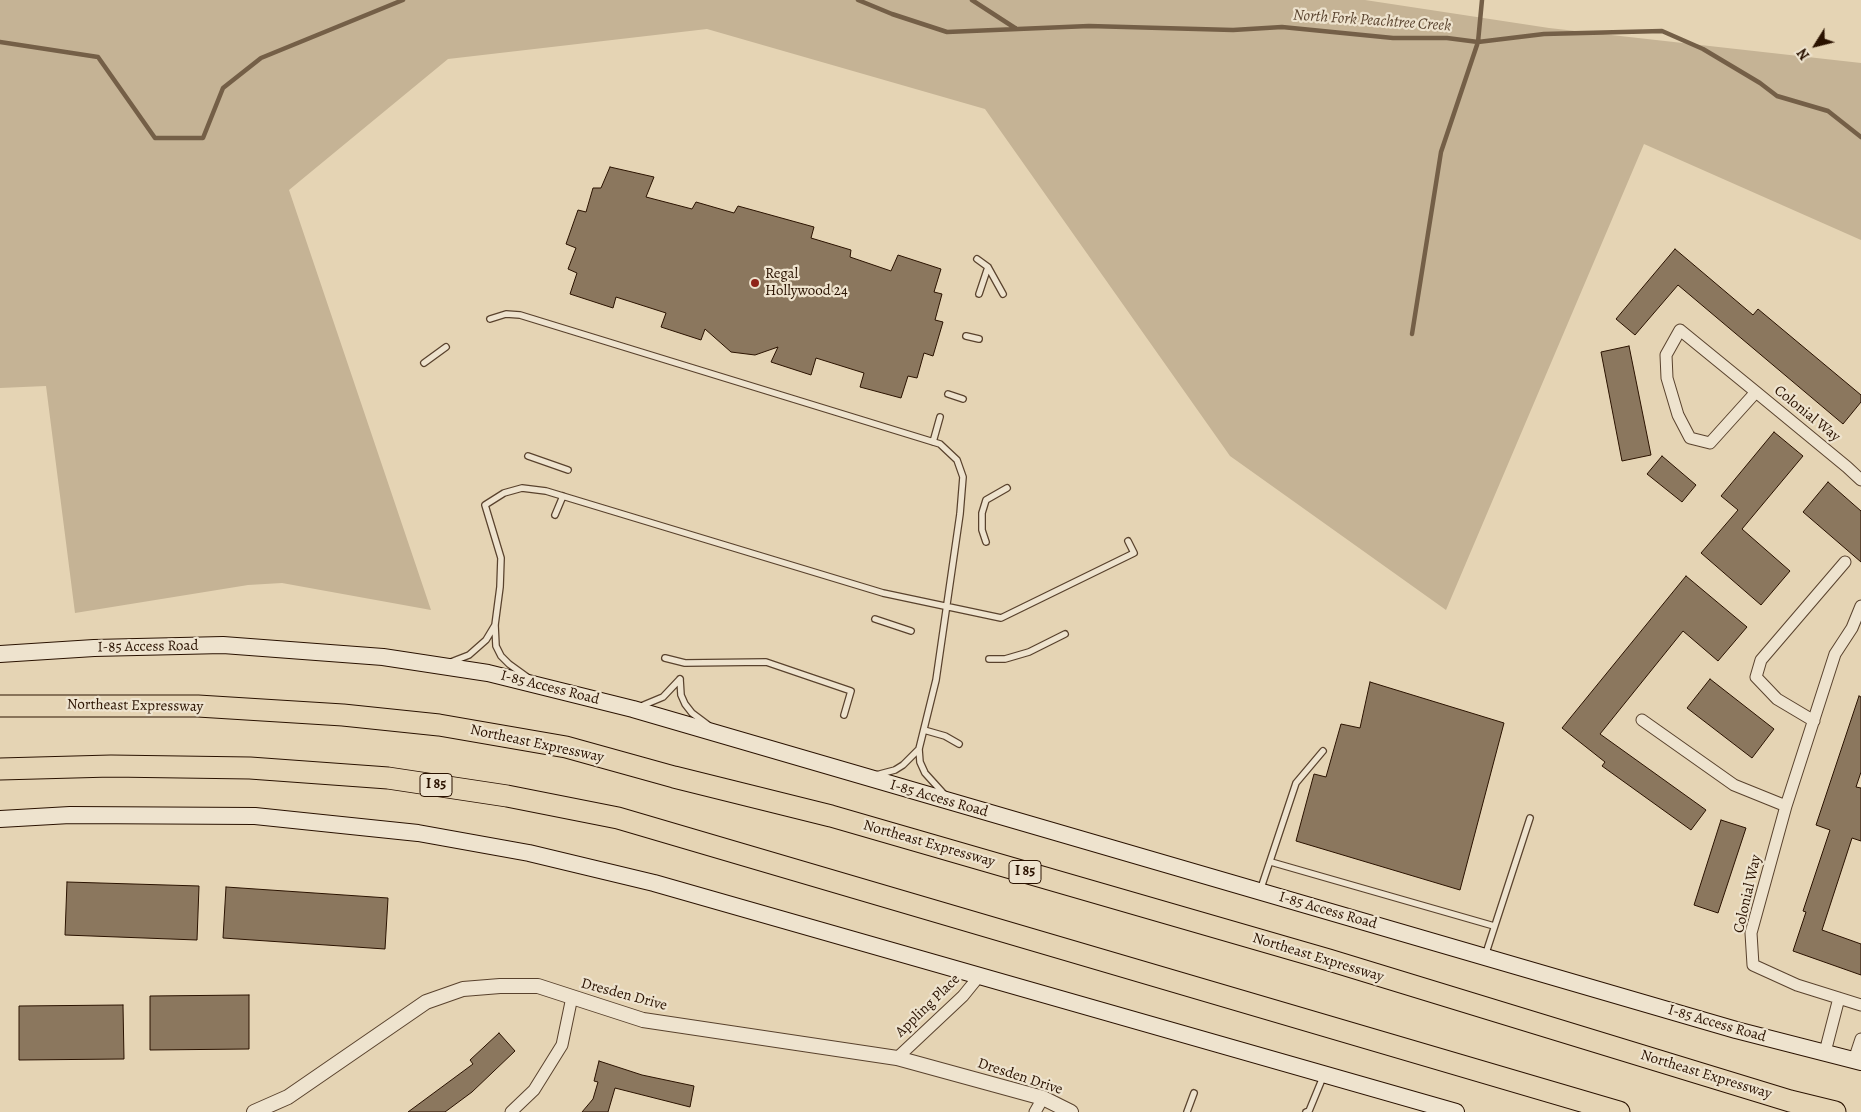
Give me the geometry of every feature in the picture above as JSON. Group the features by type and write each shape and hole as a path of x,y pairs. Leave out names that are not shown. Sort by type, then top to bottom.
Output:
{"highway":[{"name":"Northeast Expressway","path":"0,706 30,704 198,706 343,715 439,725 566,747 851,821 1329,960 1790,1101 1835,1112"},
{"name":"I 85","path":"0,769 111,766 240,768 388,778 507,796 618,818 1619,1112"}],"main road":[{"name":"I-85 Access Road","path":"0,654 94,648 223,645 383,657 488,673 633,709 1792,1046 1858,1061"},
{"path":"0,819 70,815 255,816 418,833 529,853 654,883 1456,1112"}],"street":[{"name":"Colonial Way","path":"1756,392 1710,443 1690,438 1678,415 1668,378 1666,355 1680,330 1756,392 1847,467 1861,480"},
{"path":"1847,467 1861,463"},
{"path":"1814,721 1776,699 1756,677 1760,660 1845,562"},
{"name":"Colonial Way","path":"1861,606 1856,631 1835,654 1786,806 1751,933 1753,965 1797,984 1861,1005"},
{"path":"1642,720 1734,785 1786,806"},
{"name":"Appling Place","path":"897,1058 964,996 980,976"},
{"name":"Dresden Drive","path":"254,1112 288,1097 426,1002 463,989 500,986 538,986 643,1020 897,1058 1043,1098 1071,1112"},
{"path":"511,1112 534,1090 562,1045 572,997"},
{"path":"1825,1052 1840,998"},
{"path":"1858,1061 1861,1039"},
{"path":"1034,1112 1043,1098"}],"lane":[{"path":"977,259 988,268 1003,294"},
{"path":"979,294 988,268"},
{"path":"490,319 506,314 520,314 940,444 957,460 963,477 946,607 936,680 919,749 920,762 925,773 955,803"},
{"path":"966,336 979,339"},
{"path":"424,363 446,347"},
{"path":"948,394 963,399"},
{"path":"933,442 940,417"},
{"path":"528,456 568,470"},
{"path":"539,685 509,664 501,656 496,646 495,625 500,587 501,558 485,505 504,493 522,488 546,491 883,593 1001,618 1134,553 1128,541"},
{"path":"986,542 982,530 982,513 986,500 1007,488"},
{"path":"555,515 563,496"},
{"path":"874,619 911,631"},
{"path":"441,666 470,655 486,640 495,625"},
{"path":"989,659 1006,659 1029,652 1066,634"},
{"path":"665,658 685,664 766,662 851,691 844,715"},
{"path":"633,709 663,697 680,679 681,695 692,713 724,735"},
{"path":"924,730 945,736 959,744"},
{"path":"866,777 895,770 910,760 919,749"},
{"path":"1260,892 1296,782 1322,751"},
{"path":"1485,956 1530,818"},
{"path":"1271,862 1494,926"},
{"path":"1308,1112 1323,1075"},
{"path":"1187,1112 1194,1092"}],"shaded area":[{"path":"0,0 1365,0 1549,28 1861,63 1861,240 1644,144 1446,610 1230,456 985,109 707,29 448,59 289,190 431,610 282,583 248,585 75,613 46,386 0,388"}],"building":[{"name":"Regal Hollywood 24","path":"610,167 654,177 646,197 692,209 696,202 734,213 738,206 814,227 811,238 851,250 850,257 891,271 898,255 941,269 934,292 942,294 935,320 943,322 933,356 924,353 917,378 908,376 901,398 860,387 864,373 816,358 811,375 771,362 778,347 755,355 731,352 705,329 701,340 661,327 666,313 616,297 613,308 570,294 577,273 568,269 576,248 566,244 578,210 586,212 593,188 601,188"},
{"path":"1675,249 1753,315 1758,309 1861,395 1861,402 1843,424 1678,285 1635,335 1616,319"},
{"path":"1629,346 1651,455 1622,461 1601,352"},
{"path":"1774,432 1803,456 1742,529 1790,571 1761,605 1701,553 1738,510 1721,496"},
{"path":"1662,456 1696,485 1682,502 1647,474"},
{"path":"1828,482 1861,511 1861,562 1803,512"},
{"path":"1686,576 1747,627 1718,661 1683,631 1600,734 1706,810 1691,830 1602,766 1605,762 1562,728"},
{"path":"1710,679 1774,729 1752,758 1687,708"},
{"path":"1370,682 1504,723 1460,890 1296,841 1314,774 1326,777 1341,724 1360,728"},
{"path":"1859,696 1861,697 1861,772 1856,787 1861,788 1861,841 1852,838 1822,930 1861,944 1861,975 1793,951 1806,912 1803,911 1830,830 1816,825"},
{"path":"1721,820 1746,828 1718,913 1694,905"},
{"path":"67,882 199,886 197,940 65,935"},
{"path":"226,887 388,898 385,949 223,938"},
{"path":"249,995 249,1049 150,1050 150,996"},
{"path":"123,1005 124,1059 19,1060 19,1006"},
{"path":"499,1033 515,1051 472,1092 445,1112 408,1112 473,1064 470,1060"},
{"path":"599,1061 642,1075 694,1086 690,1107 615,1088 608,1112 582,1112 593,1099 598,1082 594,1081"}],"waterway":[{"name":"North Fork Peachtree Creek","path":"0,42 98,57 155,138 203,138 223,88 261,58 403,0"},
{"name":"North Fork Peachtree Creek","path":"858,0 892,14 947,32 1089,26 1233,30 1282,27 1393,38 1447,38 1478,42 1544,34 1662,31 1703,49 1760,83 1777,96 1828,111 1861,137"},
{"path":"972,0 1015,28"},
{"path":"1412,334 1441,152 1478,42 1482,0"}],"place":[{"name":"Regal Hollywood 24","path":"755,283"}]}
